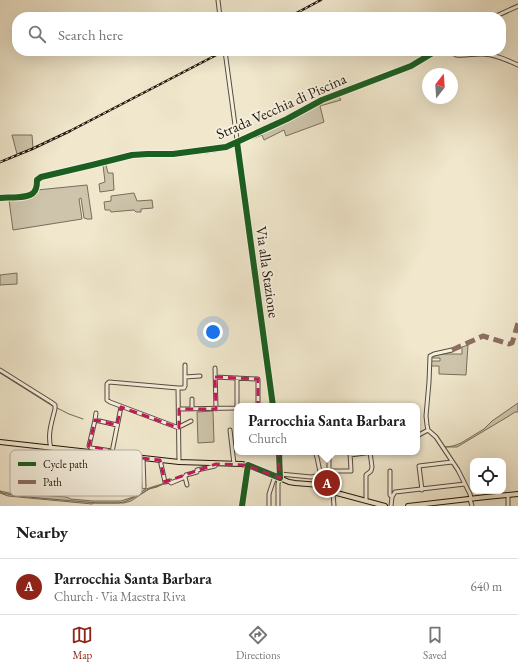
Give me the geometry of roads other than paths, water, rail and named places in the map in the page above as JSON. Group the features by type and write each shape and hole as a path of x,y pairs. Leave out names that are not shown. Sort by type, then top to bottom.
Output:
{"main road":[{"path":"0,442 75,450"},
{"path":"143,458 179,462 248,466 275,476 280,476 294,483 316,484 333,492 385,506"},
{"path":"408,506 518,494"}],"street":[{"path":"218,0 219,12"},
{"path":"505,12 518,6"},
{"name":"Via alla Stazione","path":"226,56 273,403"},
{"name":"Strada Vecchia di Piscina","path":"0,198 27,197 33,194 37,180 41,177 132,155 173,154 213,150 226,147 287,119 322,100 411,66 428,56"},
{"path":"493,56 518,65"},
{"path":"452,350 430,356 426,425 428,430 436,437 458,470 470,494 472,506"},
{"path":"185,365 185,387 178,388 109,382 107,384 108,400 121,407 179,427 191,421"},
{"path":"215,368 216,409"},
{"path":"0,370 51,402 55,407 49,439 51,448"},
{"path":"186,376 200,376"},
{"path":"215,377 258,379 258,403"},
{"path":"237,378 237,403"},
{"path":"178,388 179,462"},
{"path":"192,399 192,409"},
{"path":"113,450 121,407"},
{"path":"179,409 234,407"},
{"path":"96,412 89,446 99,450"},
{"path":"95,420 118,425"},
{"path":"230,430 234,464"},
{"path":"420,434 428,430"},
{"path":"278,506 278,484 280,476 279,455"},
{"path":"317,455 322,476"},
{"path":"316,484 317,481 329,471 351,471 350,455"},
{"path":"366,501 366,475 372,471 370,455"},
{"path":"329,456 329,471"},
{"path":"143,458 144,487"},
{"path":"161,460 165,482 170,481 171,483 185,477 186,475 197,472 197,470 215,466 216,464"},
{"path":"422,490 418,466 452,462"},
{"path":"242,506 248,466"},
{"path":"390,471 390,495 392,497"},
{"path":"269,506 268,494 275,476"},
{"path":"280,476 322,476"},
{"path":"185,477 186,485"},
{"path":"391,506 392,497 395,492 465,484"},
{"path":"333,492 334,506"},
{"path":"508,495 508,506"}],"waterway":[{"path":"239,144 245,141"},
{"path":"173,155 213,152 237,146"},
{"path":"123,156 129,154"},
{"path":"33,191 36,177 39,175 61,171"},
{"path":"0,200 7,199"},
{"path":"0,373 54,407"},
{"path":"57,408 83,419"},
{"path":"172,481 186,474"},
{"path":"142,493 151,488 164,484"},
{"path":"0,491 2,493 10,495"},
{"path":"17,496 97,503 124,502 137,496"}],"railway":[{"path":"298,12 321,0"},
{"path":"0,162 70,131 214,56"}],"place":[{"name":"Parrocchia Santa Barbara","path":"327,483"}]}
